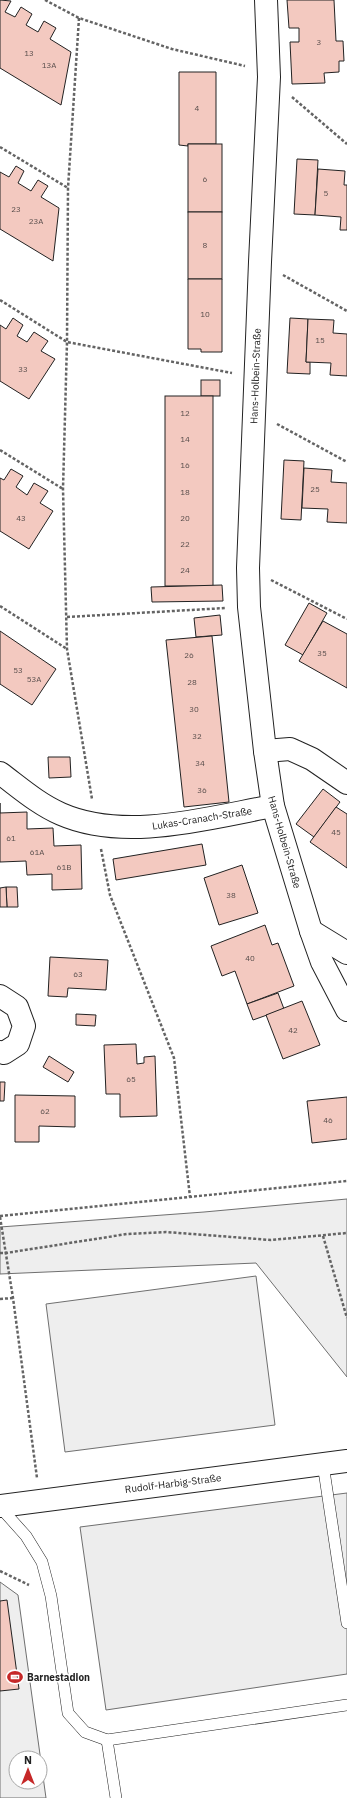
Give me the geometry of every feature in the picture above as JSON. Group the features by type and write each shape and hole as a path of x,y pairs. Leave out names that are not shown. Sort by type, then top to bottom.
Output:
{"street":[{"name":"Hans-Holbein-Straße","path":"266,0 269,77 255,378 248,568 249,607 265,751 273,806 311,931 322,962 347,1010"},
{"path":"265,751 290,748 312,759 347,783"},
{"name":"Lukas-Cranach-Straße","path":"0,773 43,805 61,814 96,825 146,828 273,806"},
{"path":"311,931 347,954"},
{"path":"0,996 17,1007 24,1026 18,1044 4,1053 0,1052"},
{"name":"Rudolf-Harbig-Straße","path":"0,1506 347,1461"}],"lane":[{"path":"323,1464 347,1623"},
{"path":"0,1506 26,1536 42,1562 51,1596 68,1713 85,1732 107,1740 347,1705"},
{"path":"107,1740 116,1798"}],"path":[{"path":"45,0 79,18 172,49 254,68 269,77 347,144"},
{"path":"79,18 68,188 67,342 63,489 67,649 96,825 110,895 174,1058 190,1197"},
{"path":"0,147 68,188"},
{"path":"260,262 347,311"},
{"path":"0,300 67,342 255,378"},
{"path":"254,411 347,462"},
{"path":"0,450 63,489"},
{"path":"248,568 347,619"},
{"path":"0,606 67,649"},
{"path":"67,617 249,607"},
{"path":"40,1500 13,1298 0,1216 347,1181"},
{"path":"0,1253 127,1234 166,1232 270,1240 347,1233"},
{"path":"323,1236 347,1318"},
{"path":"0,1299 13,1298"},
{"path":"0,1571 51,1596"}],"shaded area":[{"path":"347,1199 347,1377 256,1263 0,1274 0,1227 204,1212"},
{"path":"256,1276 275,1425 65,1452 46,1304"},
{"path":"347,1493 347,1674 106,1710 80,1527"},
{"name":"Barnestadion","path":"0,1582 18,1595 39,1750 8,1750 8,1790 45,1790 46,1798 0,1798"}],"building":[{"path":"0,0 11,1 5,12 15,17 21,7 32,14 26,25 38,32 44,21 56,28 50,39 71,52 61,105 0,68"},
{"path":"287,0 334,0 336,41 343,41 344,61 339,61 339,72 324,73 325,83 292,84 290,42 299,42 299,28 289,28"},
{"path":"179,72 216,72 216,144 188,144 188,146 179,145"},
{"path":"188,144 222,144 222,212 188,212"},
{"path":"297,159 318,160 315,215 294,214"},
{"path":"16,166 24,171 18,183 31,191 38,180 48,186 41,197 59,208 53,261 0,229 0,172 9,177"},
{"path":"318,169 345,171 344,185 347,185 347,230 340,230 341,217 315,215"},
{"path":"188,212 222,212 222,279 188,279"},
{"path":"188,279 222,279 222,352 201,352 201,349 188,349"},
{"path":"13,318 23,325 17,336 27,342 34,332 48,341 41,351 55,359 29,399 0,381 0,325 6,329"},
{"path":"290,318 308,319 306,362 310,362 310,374 287,373"},
{"path":"308,319 334,320 333,333 347,334 347,376 330,375 331,363 306,362"},
{"path":"201,380 220,380 220,396 201,396"},
{"path":"165,396 213,396 213,586 165,586"},
{"path":"284,460 304,461 301,520 281,519"},
{"path":"304,468 332,470 331,482 347,483 347,523 327,522 328,509 302,508"},
{"path":"11,469 23,476 16,487 27,495 34,483 48,491 40,503 53,511 29,549 0,531 0,478 4,480"},
{"path":"222,585 223,601 152,602 151,587"},
{"path":"309,603 327,613 303,655 285,645"},
{"path":"220,615 222,635 196,637 194,618"},
{"path":"323,621 347,634 347,688 299,661"},
{"path":"0,631 56,669 32,705 0,684"},
{"path":"212,636 229,802 184,807 166,640"},
{"path":"48,757 70,757 71,777 49,778"},
{"path":"323,789 340,802 314,837 296,824"},
{"path":"336,807 347,814 347,868 310,842"},
{"path":"27,812 27,829 53,828 54,846 81,845 82,889 52,890 52,874 27,875 26,861 0,862 0,813"},
{"path":"202,844 206,865 116,880 113,859"},
{"path":"242,865 258,913 219,925 204,878"},
{"path":"6,887 17,887 18,907 7,907"},
{"path":"6,887 7,907 0,907 0,888"},
{"path":"265,925 272,945 278,943 294,986 247,1004 235,971 222,976 211,946"},
{"path":"50,957 108,960 106,990 68,988 67,997 48,996"},
{"path":"278,993 284,1009 253,1020 247,1004"},
{"path":"302,1001 320,1045 283,1059 266,1015"},
{"path":"76,1014 96,1015 95,1026 76,1025"},
{"path":"136,1044 137,1064 144,1063 144,1057 155,1056 157,1116 120,1117 120,1094 106,1094 104,1045"},
{"path":"49,1056 74,1072 68,1082 43,1067"},
{"path":"0,1082 5,1082 4,1101 0,1101"},
{"path":"15,1095 75,1096 75,1127 39,1126 39,1142 15,1142"},
{"path":"347,1097 347,1139 312,1143 307,1101"},
{"path":"7,1600 19,1689 0,1691 0,1601"}],"place":[{"name":"Barnestadion","path":"15,1677"}]}
